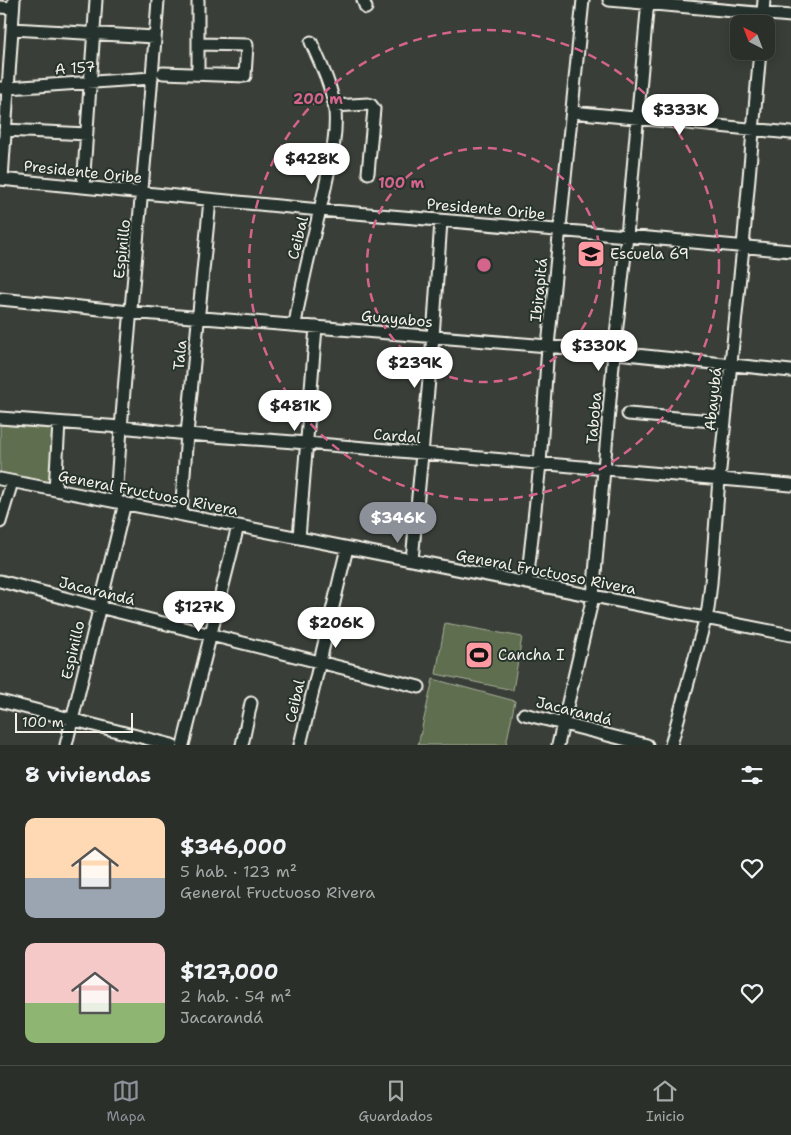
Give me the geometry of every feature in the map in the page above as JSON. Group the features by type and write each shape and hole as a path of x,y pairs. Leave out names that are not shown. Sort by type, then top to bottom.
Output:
{"street":[{"path":"83,187 96,0"},
{"name":"Espinillo","path":"66,745 99,607 120,502 121,427 130,312 158,75 156,37 158,0"},
{"path":"198,0 198,74"},
{"name":"Ibirapitá","path":"527,583 540,464 548,346 583,0"},
{"path":"609,0 648,2 735,15"},
{"path":"762,15 764,0"},
{"name":"Taboba","path":"558,745 593,596 648,2"},
{"path":"0,7 14,4 4,88 5,130 1,179"},
{"path":"775,18 791,16"},
{"path":"12,29 156,37"},
{"name":"Ceibal","path":"295,325 302,284 334,143 335,110 324,74 310,42"},
{"name":"A 157","path":"4,88 158,75 245,76 247,45 198,44"},
{"name":"Abayubá","path":"671,745 708,608 712,583 719,479 732,364 759,60"},
{"path":"334,106 372,105 374,109 368,173"},
{"path":"572,112 791,133"},
{"path":"5,130 87,134"},
{"name":"Presidente Oribe","path":"1,179 210,200 791,251"},
{"name":"Tala","path":"182,514 187,434 210,200"},
{"path":"412,560 423,454 441,221"},
{"name":"Guayabos","path":"0,299 130,312 548,346 791,370"},
{"path":"299,538 316,327"},
{"path":"628,414 725,422"},
{"name":"Cardal","path":"0,418 791,485"},
{"path":"55,490 59,423"},
{"name":"General Fructuoso Rivera","path":"0,479 791,635"},
{"path":"0,522 12,482"},
{"path":"184,745 238,526"},
{"name":"Ceibal","path":"300,745 346,548"},
{"name":"Jacarandá","path":"0,581 419,687"},
{"path":"0,701 172,745"},
{"path":"242,745 251,703"},
{"name":"Jacarandá","path":"524,714 647,745"}],"green space":[{"path":"0,425 53,429 53,486 0,475"},
{"name":"Cancha I","path":"445,623 522,637 513,690 436,674"},
{"path":"433,679 515,701 506,745 418,745"}],"place":[{"name":"Escuela 69","path":"591,254"},
{"name":"Cancha I","path":"479,655"}]}
